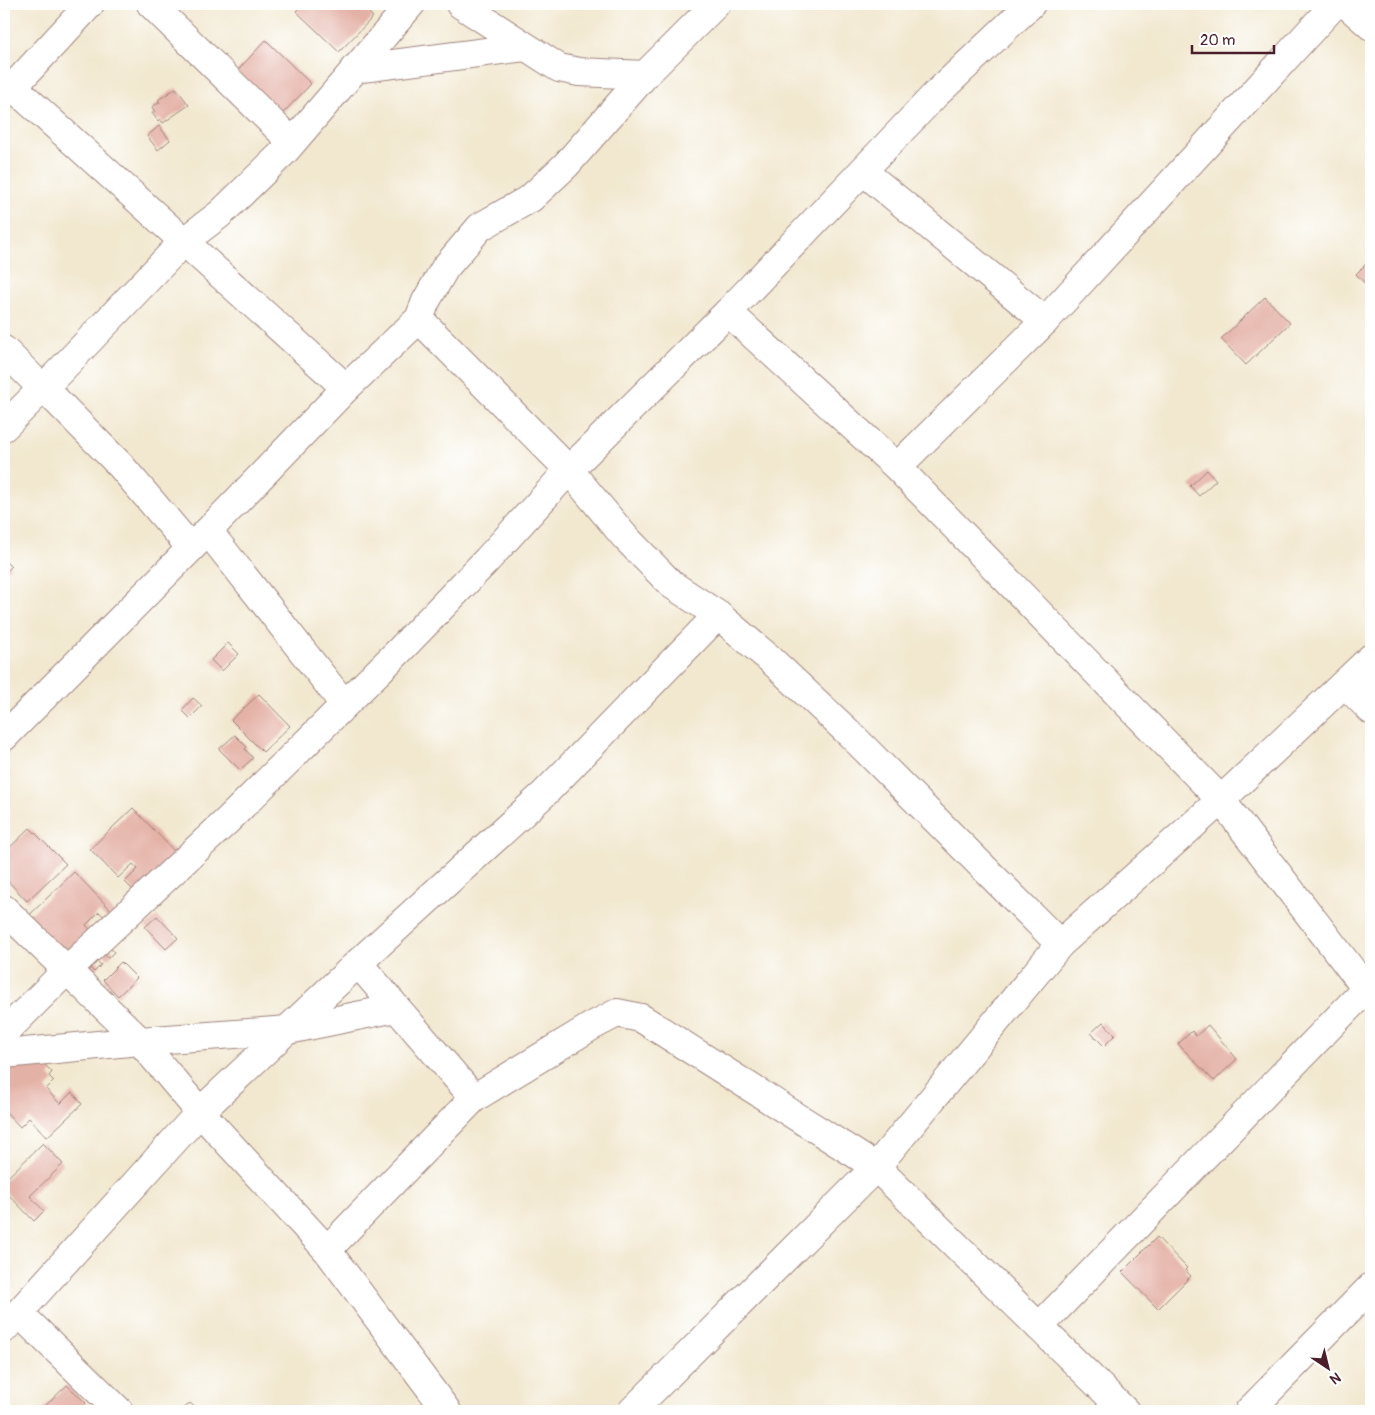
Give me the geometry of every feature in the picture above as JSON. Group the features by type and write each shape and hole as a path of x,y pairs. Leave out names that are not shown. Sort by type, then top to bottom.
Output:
{"street":[{"path":"90,4 8,91 183,242 346,388"},
{"path":"151,4 292,142"},
{"path":"4,427 183,242 220,214 292,142 411,4"},
{"path":"460,4 559,68 579,72 646,75"},
{"path":"4,737 346,388 419,319 426,301 445,268 480,226 530,198 566,165 646,75 716,4"},
{"path":"4,1033 68,970 228,820 399,651 569,470 728,312 935,95 1031,4"},
{"path":"897,468 1045,321 1335,4"},
{"path":"1346,4 1371,26"},
{"path":"354,70 525,47"},
{"path":"862,171 1045,321"},
{"path":"728,312 897,468 1221,800 1368,992 1039,1327"},
{"path":"419,319 569,470 625,538 671,584 718,615 770,659 850,734 1060,944"},
{"path":"4,350 199,540 344,704"},
{"path":"119,1411 11,1321 200,1112 358,963 545,793 718,615"},
{"path":"632,1411 876,1167 1060,944 1221,800 1371,658"},
{"path":"1345,684 1371,710"},
{"path":"4,909 140,1041 200,1112 327,1250 447,1411"},
{"path":"358,963 474,1098"},
{"path":"4,1054 140,1041 288,1030 396,1008"},
{"path":"327,1250 474,1098 592,1026 617,1013 641,1018 876,1167 1125,1411"},
{"path":"1249,1411 1371,1288"}],"building":[{"path":"303,4 349,4 357,11 362,6 373,17 339,52 296,11"},
{"path":"266,40 311,84 281,115 236,72"},
{"path":"176,88 189,105 163,123 160,119 158,121 152,113 155,112 152,107 160,102 158,100"},
{"path":"159,126 170,140 158,150 147,136"},
{"path":"1368,262 1371,265 1370,289 1356,274"},
{"path":"1265,297 1290,323 1246,365 1221,339"},
{"path":"1207,470 1216,480 1199,496 1190,486"},
{"path":"4,560 11,567 4,574"},
{"path":"228,643 239,654 222,671 211,660"},
{"path":"259,694 290,726 263,752 231,720"},
{"path":"193,698 202,706 190,718 182,710"},
{"path":"235,735 247,747 245,749 253,758 240,770 219,749"},
{"path":"133,808 177,854 136,893 125,882 138,869 133,864 118,878 90,849"},
{"path":"30,828 66,864 27,901 4,877 4,853"},
{"path":"74,872 117,916 110,922 99,912 86,925 91,931 66,954 17,927"},
{"path":"157,916 178,938 166,949 145,927"},
{"path":"106,943 114,952 108,958 99,949"},
{"path":"93,957 101,965 94,972 86,964"},
{"path":"121,962 137,978 118,996 103,980"},
{"path":"1103,1022 1115,1035 1104,1046 1091,1033"},
{"path":"1208,1025 1237,1059 1214,1081 1178,1044 1192,1031 1196,1036"},
{"path":"24,1043 52,1072 49,1076 54,1081 46,1089 60,1104 72,1092 82,1104 47,1137 29,1118 20,1127 4,1110 4,1062"},
{"path":"43,1143 63,1164 30,1196 44,1211 34,1221 4,1190 4,1181"},
{"path":"1157,1237 1187,1268 1185,1270 1191,1276 1158,1309 1122,1272"},
{"path":"67,1385 86,1403 78,1411 65,1411 62,1408 58,1411 41,1410"},
{"path":"190,1403 199,1411 181,1411"}]}
